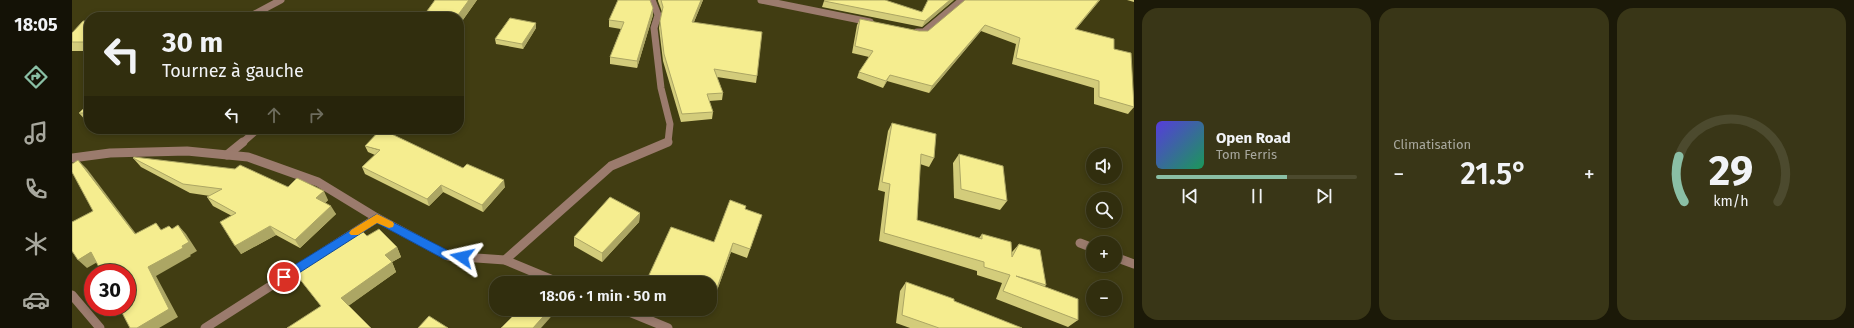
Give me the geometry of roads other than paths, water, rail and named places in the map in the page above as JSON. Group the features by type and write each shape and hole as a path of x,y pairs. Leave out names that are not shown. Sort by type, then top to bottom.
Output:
{"street":[{"path":"258,12 281,0"},
{"path":"505,260 611,166 668,142 670,124 661,88 654,28 658,14 652,0"},
{"path":"761,0 880,24"},
{"path":"910,31 924,32 962,0"},
{"path":"227,155 252,134"},
{"path":"72,158 110,153 187,151 248,157 318,182 377,218 448,256 505,260 543,276"},
{"path":"205,328 377,218"},
{"path":"1080,243 1086,245"},
{"path":"1122,260 1134,264"},
{"path":"72,295 100,328"},
{"path":"639,316 668,328"}]}
